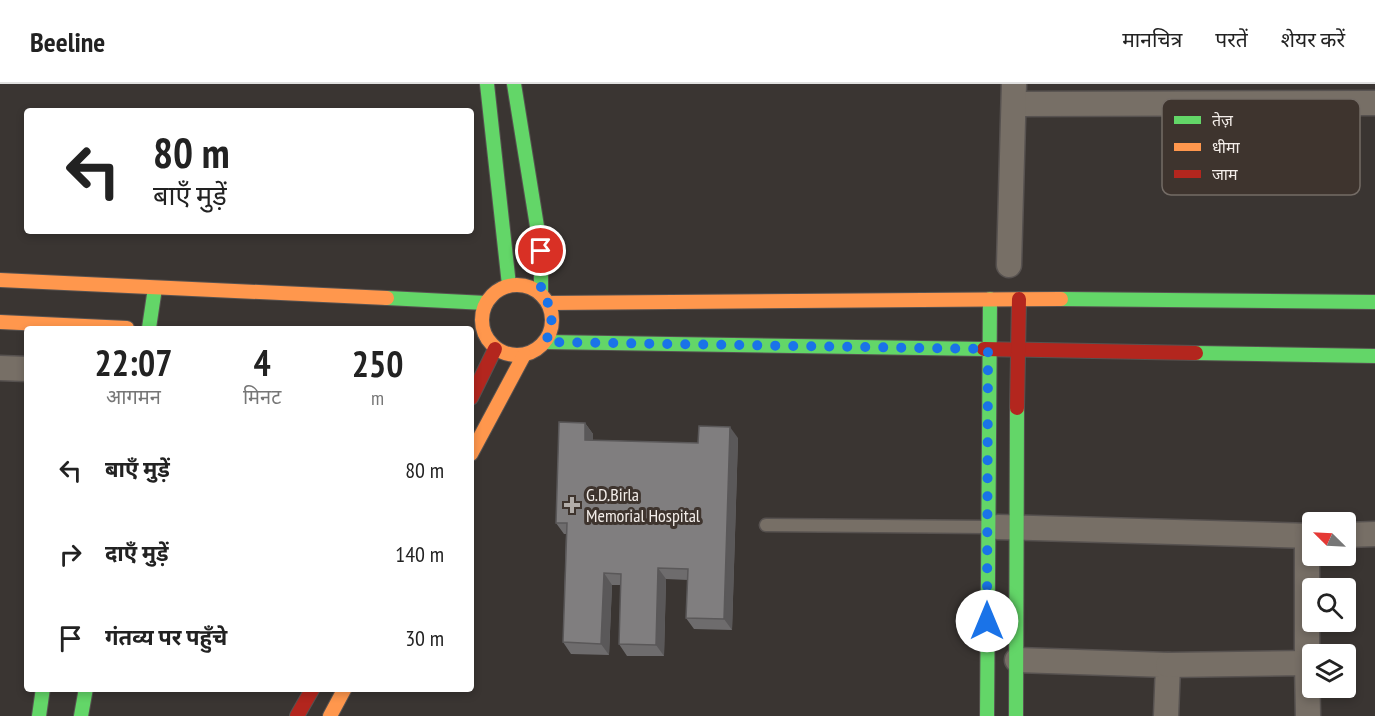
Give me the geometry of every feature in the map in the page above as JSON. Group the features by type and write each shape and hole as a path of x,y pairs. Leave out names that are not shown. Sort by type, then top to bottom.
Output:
{"street":[{"path":"487,84 509,285"},
{"path":"514,84 541,251 544,299 552,323 546,342"},
{"path":"1016,716 1016,527 1020,350 1019,298 1009,265 1015,94 1168,94 1283,99"},
{"path":"1360,102 1375,103"},
{"path":"987,716 990,299 1009,265"},
{"path":"0,280 108,291 155,288 486,303"},
{"path":"476,377 490,344 481,321 486,303 495,292 509,285 526,286 544,299 1019,298 1375,302"},
{"path":"149,326 155,288"},
{"path":"0,322 103,324"},
{"path":"474,340 490,344 512,356 524,355 546,342 1375,356"},
{"path":"474,448 524,355"},
{"path":"0,368 24,369"},
{"path":"987,527 1302,536"},
{"path":"1356,535 1375,534"},
{"path":"1307,644 1309,566"},
{"path":"1017,660 1167,665 1302,663"},
{"path":"1166,716 1167,665"},
{"path":"39,716 42,692"},
{"path":"81,716 85,692"},
{"path":"297,716 311,692"},
{"path":"330,716 343,692"},
{"path":"1308,698 1308,716"}],"lane":[{"path":"766,525 987,527"}],"building":[{"path":"559,422 585,423 585,440 698,443 699,426 730,427 724,619 686,618 688,569 658,568 656,645 619,644 621,574 604,573 601,644 563,642 567,523 556,523"}],"traffic: fast":[{"path":"487,84 509,285"},
{"path":"514,84 541,251 541,294"},
{"path":"149,326 155,288"},
{"path":"387,298 486,303"},
{"path":"987,716 990,299"},
{"path":"1061,299 1375,302"},
{"path":"546,342 984,349"},
{"path":"1196,353 1375,356"},
{"path":"1016,716 1017,408"},
{"path":"39,716 42,692"},
{"path":"81,716 85,692"}],"traffic: slow":[{"path":"0,280 387,298"},
{"path":"510,285 524,285 537,291 546,300 552,313 552,320 550,333 542,345 524,355 510,355 497,349 488,340 482,327 482,313 488,300 497,291 510,285"},
{"path":"548,303 1061,299"},
{"path":"0,322 85,326"},
{"path":"474,448 524,355"},
{"path":"330,716 343,692"}],"traffic: jam":[{"path":"1017,408 1019,299"},
{"path":"474,392 495,349"},
{"path":"984,349 1196,353"},
{"path":"297,716 311,692"}],"place":[{"name":"G.D.Birla Memorial Hospital","path":"572,505"}],"route":[{"path":"541,251 541,294 548,303 552,323 546,342 988,349 987,621"}]}
